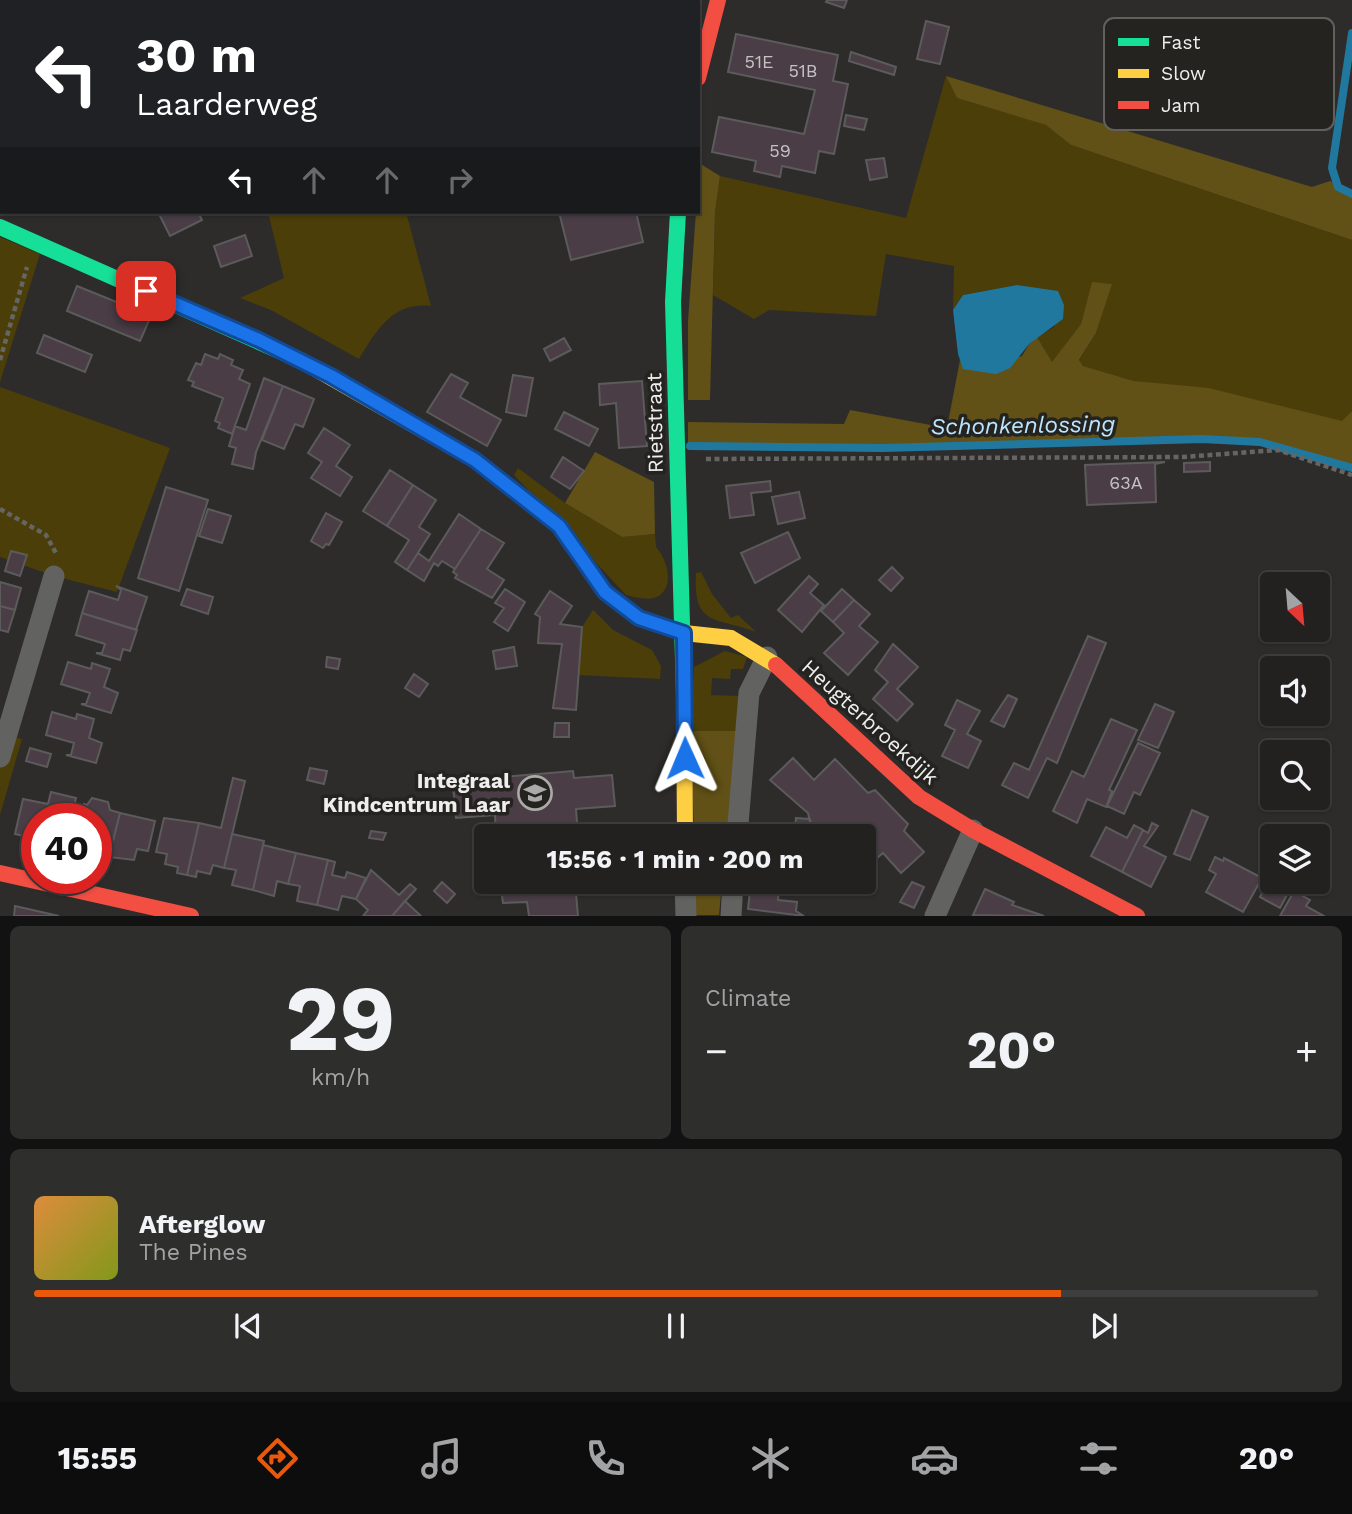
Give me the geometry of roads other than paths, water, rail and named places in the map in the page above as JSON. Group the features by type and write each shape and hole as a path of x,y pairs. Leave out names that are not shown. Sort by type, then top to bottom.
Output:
{"street":[{"path":"700,70 718,0"},
{"name":"Rietstraat","path":"678,214 673,302 676,459 684,633 685,824"},
{"name":"Heugterbroekdijk","path":"0,226 271,346 331,376 475,460 559,526 605,592 639,618 684,633 731,638 766,657 919,797 973,830 1137,915"},
{"path":"0,758 54,576"},
{"path":"738,824 749,693 766,657"},
{"path":"935,915 973,830"},
{"path":"2,874 191,915"},
{"path":"685,894 686,915"},
{"path":"730,915 732,894"}],"water":[{"path":"1017,285 1058,291 1064,305 1063,319 1029,344 1010,368 996,374 963,369 958,354 953,310 963,295"}],"waterway":[{"path":"1352,33 1332,168 1338,187 1352,194"},
{"name":"Schonkenlossing","path":"690,446 883,448 1202,439 1260,442 1352,468"}],"place":[{"name":"Integraal Kindcentrum Laar","path":"535,793"}]}
